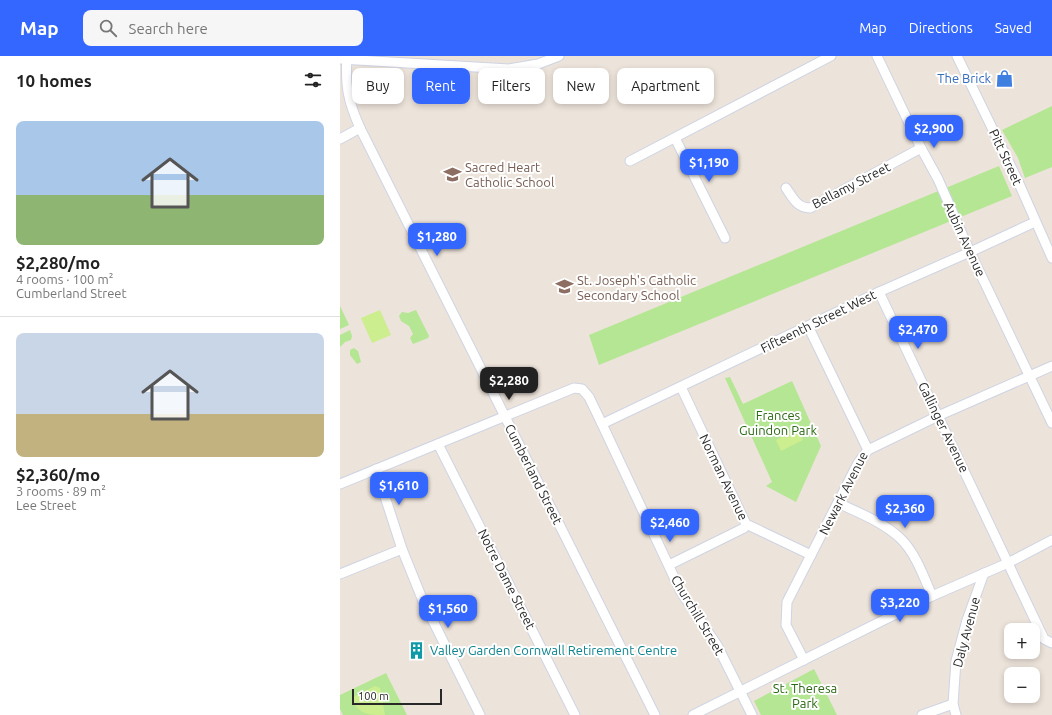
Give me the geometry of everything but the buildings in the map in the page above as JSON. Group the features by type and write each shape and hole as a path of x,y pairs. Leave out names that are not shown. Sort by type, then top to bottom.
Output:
{"street":[{"path":"345,58 504,69 530,66 559,56"},
{"path":"630,161 831,56"},
{"name":"Aubin Avenue","path":"877,56 921,148 938,179 970,252 1052,423"},
{"name":"Pitt Street","path":"957,56 1017,179 1052,258"},
{"name":"Cumberland Street","path":"345,58 346,81 352,110 360,128 655,715"},
{"path":"340,139 360,128"},
{"path":"675,138 725,238"},
{"name":"Bellamy Street","path":"786,188 797,204 804,208 810,208 921,148"},
{"name":"Fifteenth Street West","path":"602,424 879,292 1035,222"},
{"name":"Gallinger Avenue","path":"879,292 1044,639 1052,643"},
{"name":"Newark Avenue","path":"804,660 786,625 787,602 858,463 868,450 808,326"},
{"path":"868,450 938,416 1052,366"},
{"name":"Norman Avenue","path":"681,387 746,524 811,555"},
{"name":"Churchill Street","path":"505,416 574,388 582,389 589,397 681,592 717,645 752,715"},
{"path":"340,484 505,416"},
{"name":"Notre Dame Street","path":"438,444 575,715"},
{"path":"376,469 402,549 423,601 480,715"},
{"path":"838,503 879,523 900,538 909,549 932,596"},
{"path":"669,565 744,528 746,524"},
{"path":"693,715 932,596 1008,563 1052,540"},
{"path":"340,574 402,549"},
{"name":"Daly Avenue","path":"956,715 953,704 956,661 967,620 984,573"},
{"path":"922,715 953,704"}],"green space":[{"path":"1052,106 1052,167 1025,178 1018,158 1002,130"},
{"path":"999,166 1012,196 599,365 589,335"},
{"path":"340,306 349,325 340,329"},
{"path":"380,310 391,335 372,343 361,318"},
{"path":"416,310 429,336 428,338 413,344 410,338 413,334 409,326 401,321 399,316 402,312 408,313"},
{"path":"350,330 352,336 351,340 345,342 340,347 340,335"},
{"path":"354,348 358,351 361,362 357,364 350,355 350,350"},
{"name":"Frances Guindon Park","path":"730,377 743,404 792,381 821,446 796,502 766,486 772,482 725,378"},
{"path":"798,429 803,440 781,451 776,440"},
{"name":"St. Theresa Park","path":"814,669 837,715 761,715 754,701"},
{"path":"386,673 407,715 343,715 340,709 340,695"},
{"path":"375,686 380,688 385,715 364,713 354,704 352,698"}],"place":[{"name":"The Brick","path":"1004,78"},
{"name":"Sacred Heart Catholic School","path":"452,174"},
{"name":"St. Joseph's Catholic Secondary School","path":"564,287"},
{"name":"Valley Garden Cornwall Retirement Centre","path":"417,650"}]}
